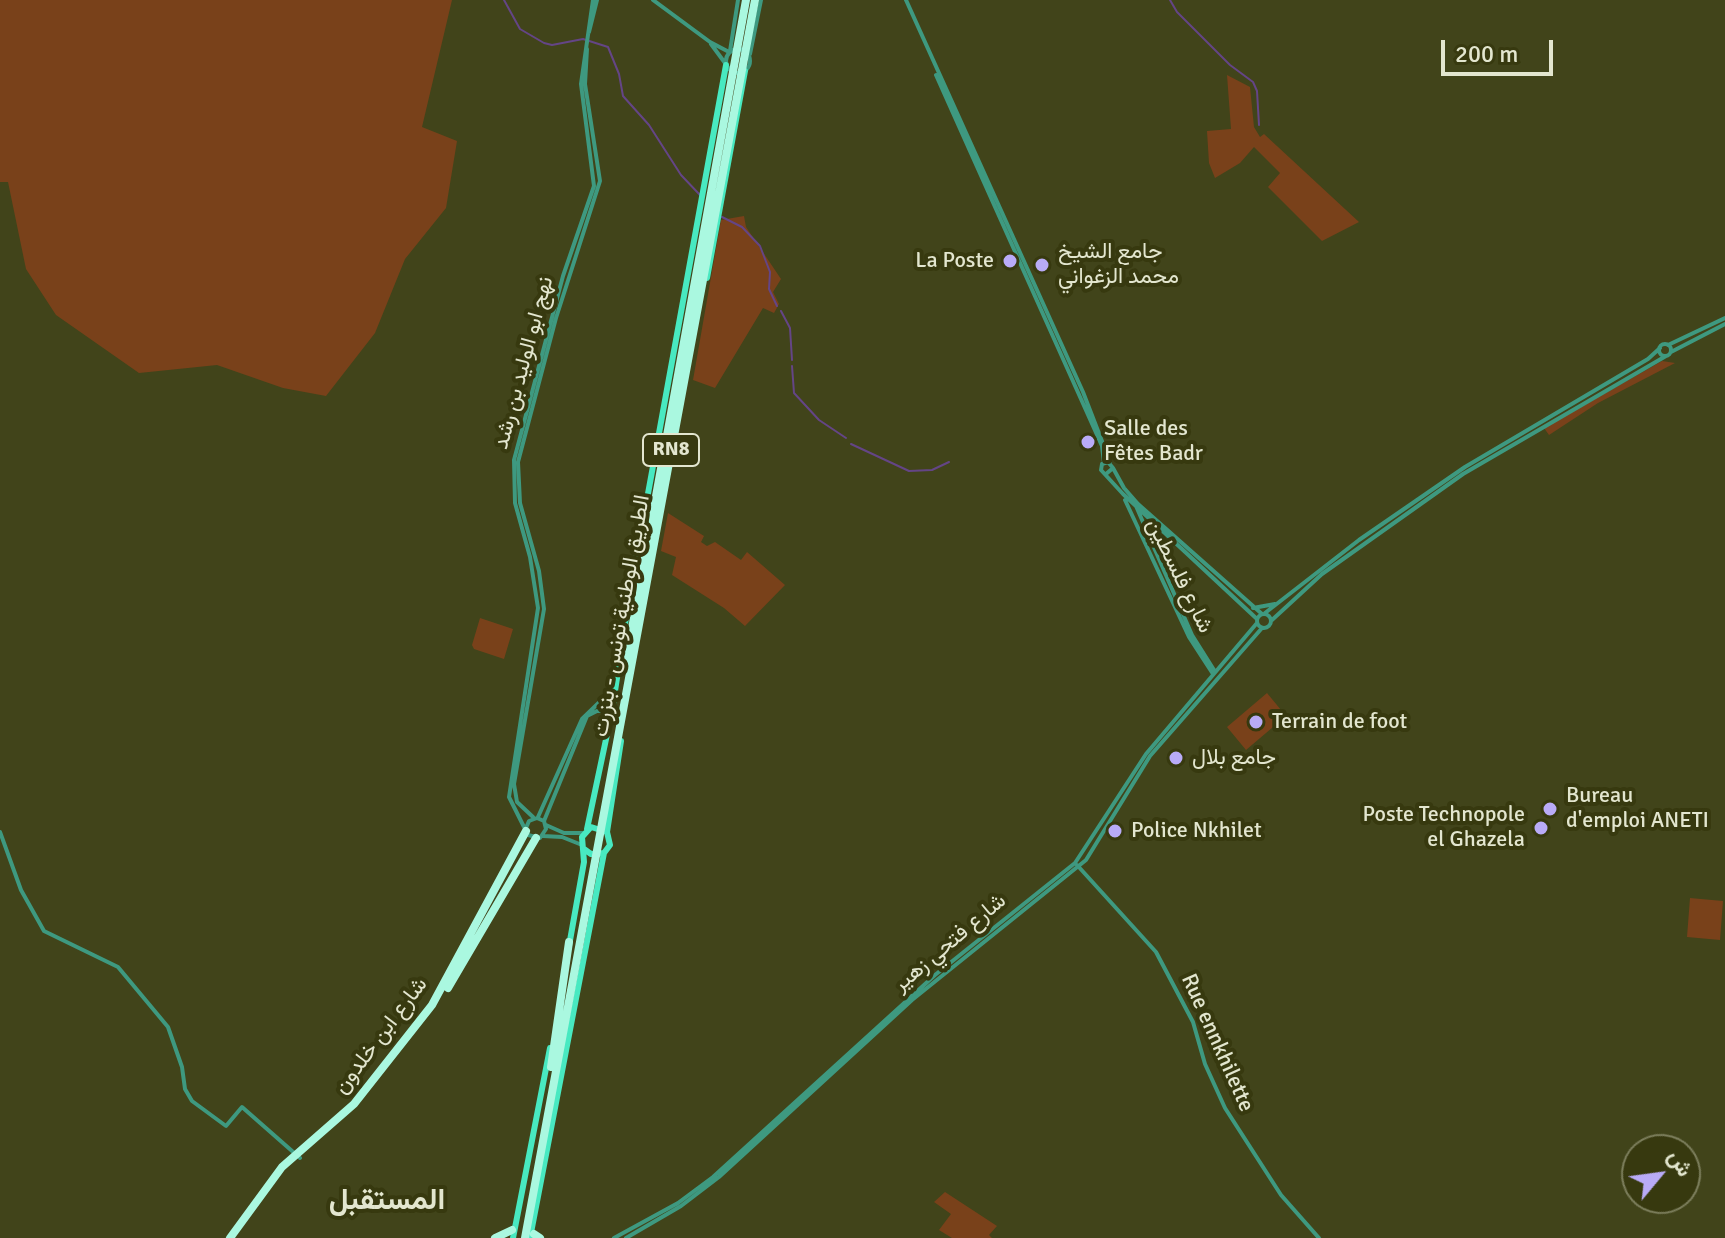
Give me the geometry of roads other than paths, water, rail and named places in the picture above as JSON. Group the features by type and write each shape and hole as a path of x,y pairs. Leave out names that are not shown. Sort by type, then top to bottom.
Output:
{"highway":[{"name":"الطريق الوطنية تونس - بنزرت","path":"530,1237 535,1171 551,1067 665,484 746,4 758,0"},
{"name":"الطريق الوطنية تونس - بنزرت","path":"606,793 640,576 731,107"},
{"name":"RN8","path":"665,484 684,401"},
{"name":"RN8","path":"640,576 652,482"},
{"name":"RN8","path":"643,617 658,518"},
{"path":"621,656 640,576"},
{"name":"شارع ابن خلدون","path":"237,1238 298,1156 354,1104 432,1005 526,830"},
{"name":"شارع ابن خلدون","path":"230,1238 275,1176 367,1097 437,1007 539,837"},
{"name":"الطريق الوطنية تونس - بنزرت","path":"535,1171 588,884"},
{"path":"560,1048 587,935"},
{"path":"551,1067 569,942"},
{"path":"495,1238 512,1234"}],"main road":[{"path":"512,1234 569,942 586,831 617,684 726,65"},
{"path":"530,1237 587,935 604,853 610,845 607,832 643,617 745,71"},
{"path":"586,831 596,827 607,832"},
{"path":"583,847 596,855 604,853"}],"street":[{"name":"نهج ابو الوليد بن رشد","path":"526,830 511,805 509,788 538,608 533,571 515,503 514,460 551,316 594,186 581,84 595,0"},
{"path":"653,0 710,42 730,52 742,50 749,57"},
{"path":"710,42 736,74 745,71 758,0"},
{"path":"904,0 1109,464 1137,506 1259,623 1270,626 1272,620 1304,589 1368,539 1526,432 1725,321"},
{"path":"726,65 746,4"},
{"name":"نهج ابو الوليد بن رشد","path":"536,818 521,809 514,796 544,609 539,571 520,503 518,462 556,318 600,181 585,84 585,48"},
{"path":"1259,623 1263,614 1406,507 1648,359 1660,348 1725,321"},
{"path":"1668,345 1671,352"},
{"path":"1660,348 1666,356"},
{"path":"1109,464 1101,468 1123,494 1253,608 1272,620"},
{"path":"1106,474 1109,464"},
{"name":"شارع فلسطين","path":"1123,494 1189,637 1213,671"},
{"name":"شارع فلسطين","path":"1137,506 1192,635 1213,671"},
{"path":"1253,608 1273,606 1284,599"},
{"name":"شارع فتحي زهير","path":"614,1238 678,1203 713,1177 935,975 1077,865 1141,761 1213,671 1259,623"},
{"name":"شارع فتحي زهير","path":"626,1238 709,1186 912,1000 1091,853 1150,756 1259,623"},
{"path":"583,847 562,837 539,837 526,830 536,818 582,719 617,684"},
{"path":"539,837 587,716 597,711 612,711"},
{"path":"536,818 564,833 586,831"},
{"path":"0,832 21,890 44,931 118,967 163,1021 192,1101 226,1126 242,1107 298,1156"},
{"name":"Rue ennkhilette","path":"1077,865 1156,952 1193,1022 1205,1064 1225,1108 1281,1195 1319,1238"}],"waterway":[{"path":"504,0 520,29 544,43 552,45 583,39 608,47 619,74 623,96 649,125 681,175 700,195"},
{"path":"1170,0 1177,12 1230,65 1253,82 1257,91 1259,125"},
{"path":"722,217 742,227 760,246 770,272 769,289 777,306"},
{"path":"781,311 790,328 792,360"},
{"path":"792,366 794,393 819,420 846,438"},
{"path":"851,444 909,471 932,470 949,462"}],"place":[{"name":"La Poste","path":"1010,261"},
{"name":"جامع الشيخ محمد الزغواني","path":"1042,265"},
{"name":"Salle des Fêtes Badr","path":"1088,442"},
{"name":"Terrain de foot","path":"1256,722"},
{"name":"جامع بلال","path":"1176,758"},
{"name":"Bureau d'emploi ANETI","path":"1550,809"},
{"name":"Poste Technopole el Ghazela","path":"1541,828"},
{"name":"Police Nkhilet","path":"1115,831"}],"district":[{"name":"المستقبل","path":"387,1201"}]}
